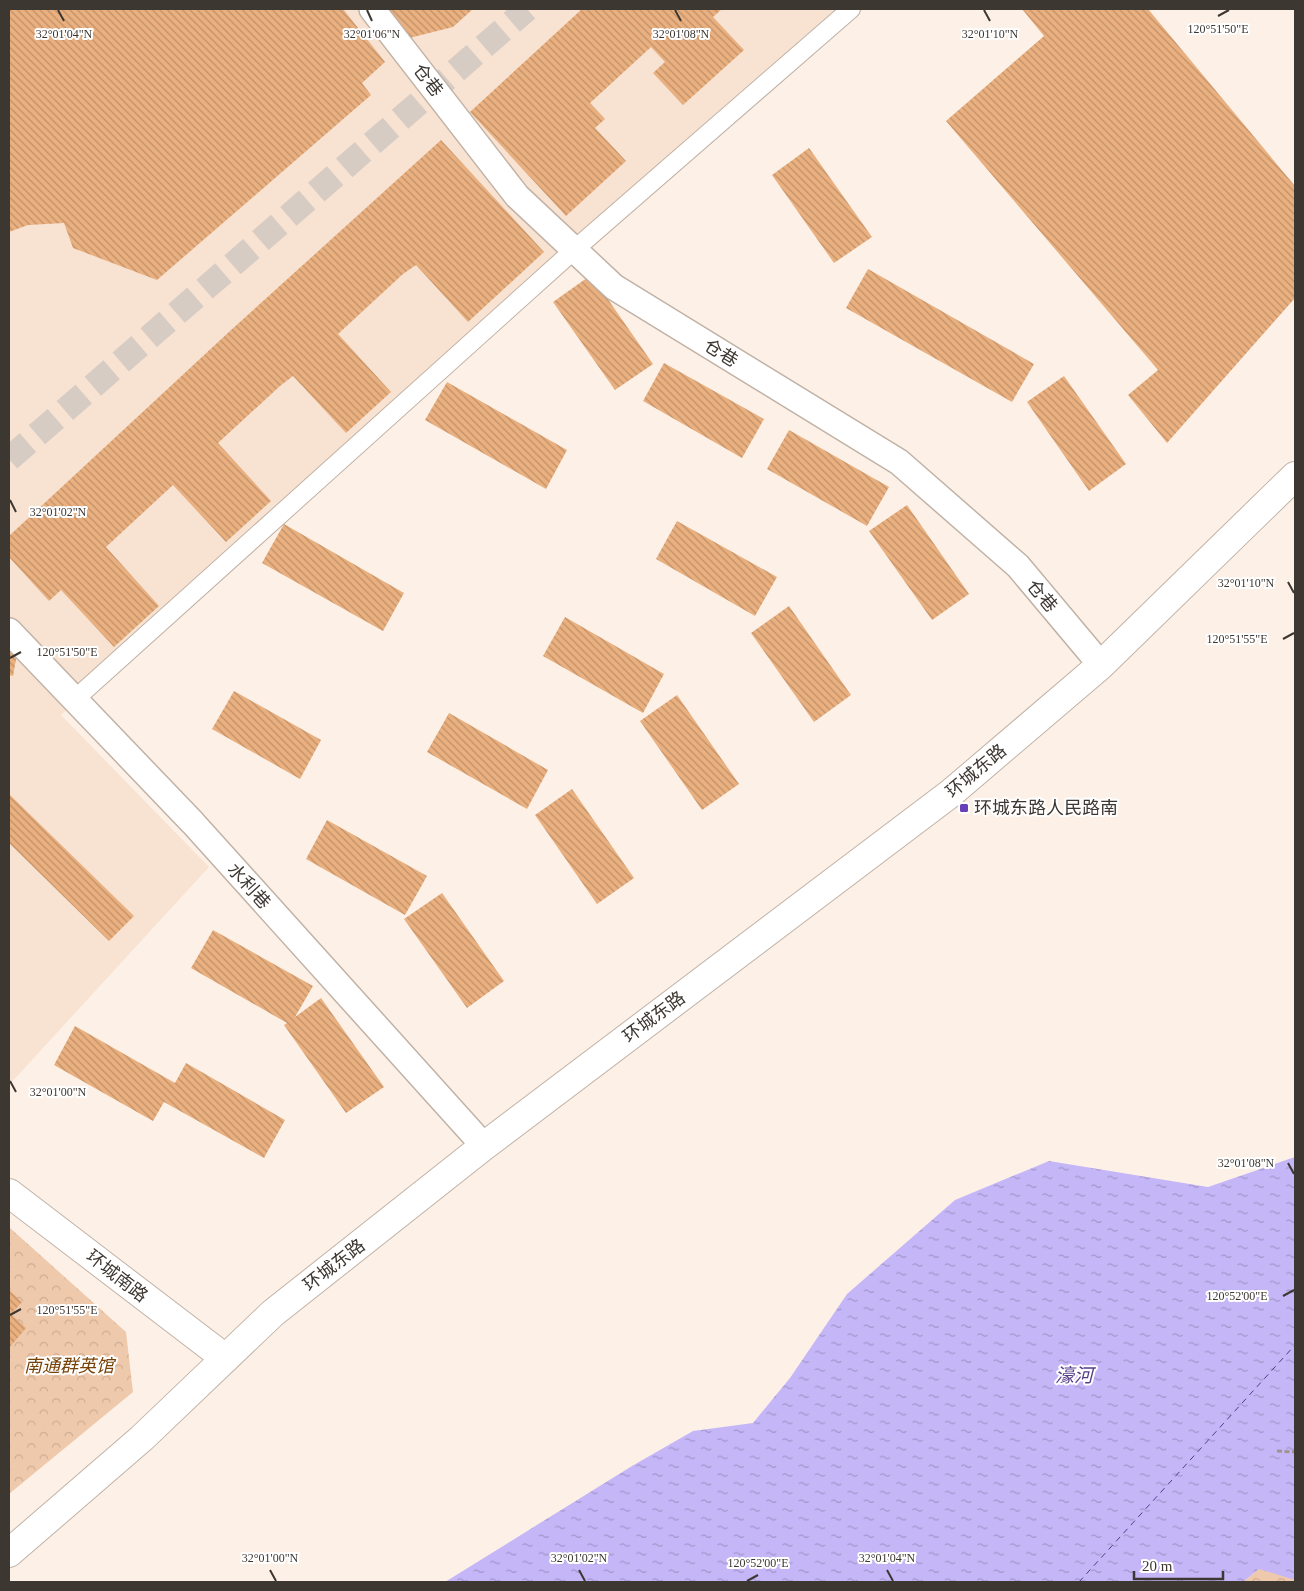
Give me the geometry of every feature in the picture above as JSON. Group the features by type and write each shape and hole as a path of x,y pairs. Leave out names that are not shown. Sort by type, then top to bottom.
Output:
{"street":[{"name":"仓巷","path":"372,9 517,196 614,287 899,462 1018,566 1101,665"},
{"name":"环城东路","path":"9,1554 142,1438 273,1313 484,1146 951,792 1101,665 1295,476"},
{"name":"水利巷","path":"9,631 192,823 484,1146"},
{"name":"环城南路","path":"9,1193 225,1358"}],"lane":[{"path":"74,700 574,250 851,9"}],"path":[{"path":"1277,1451 1295,1452"}],"shaded area":[{"path":"9,9 864,9 61,715 209,867 9,1085"}],"green space":[{"name":"南通群英馆","path":"9,1227 126,1332 133,1392 9,1494"},
{"path":"1295,1523 1295,1582 1243,1582 1259,1569"}],"water":[{"name":"濠河","path":"1295,1157 1295,1580 1259,1569 1243,1582 445,1582 632,1466 693,1431 753,1423 790,1378 847,1294 955,1200 1049,1161 1208,1187"}],"building":[{"path":"9,9 343,9 385,62 362,83 371,95 157,280 73,248 64,223 28,225 9,232"},
{"path":"387,9 473,9 453,27 409,38"},
{"path":"582,9 722,9 713,17 744,50 683,105 653,73 665,62 651,47 590,103 605,119 595,128 626,161 566,216 470,112"},
{"path":"1022,9 1148,9 1295,186 1295,298 1167,443 1128,395 1158,370 946,121 1044,36"},
{"path":"441,140 544,252 468,322 416,265 403,274 338,334 391,392 346,433 293,376 280,386 218,443 271,501 226,542 173,485 106,547 159,606 114,647 61,590 49,601 9,557 9,536 230,331"},
{"path":"809,148 872,237 834,263 772,175"},
{"path":"868,269 1034,364 1012,402 846,308"},
{"path":"591,275 653,364 615,390 553,302"},
{"path":"664,363 764,419 742,458 643,401"},
{"path":"1064,376 1126,464 1089,491 1027,402"},
{"path":"447,382 567,450 546,489 425,420"},
{"path":"789,430 889,487 867,526 767,469"},
{"path":"907,505 969,594 932,620 869,531"},
{"path":"677,521 777,577 755,616 656,559"},
{"path":"284,524 404,593 383,631 262,563"},
{"path":"789,606 851,695 814,722 751,633"},
{"path":"565,617 664,674 643,713 543,656"},
{"path":"9,634 20,637 13,676 9,675"},
{"path":"234,691 321,740 300,779 212,729"},
{"path":"677,695 739,784 702,810 640,721"},
{"path":"449,713 548,770 527,809 427,752"},
{"path":"572,789 634,878 597,904 535,815"},
{"path":"9,794 134,916 109,941 9,843"},
{"path":"327,820 427,876 405,915 306,859"},
{"path":"442,893 504,981 467,1008 404,919"},
{"path":"213,930 313,986 295,1017 321,998 384,1087 346,1113 284,1025 287,1023 191,968"},
{"path":"75,1026 175,1083 186,1063 285,1120 264,1158 164,1102 153,1121 54,1065"},
{"path":"9,1290 22,1302 11,1314 26,1328 9,1348"}],"ferry route":[{"path":"1079,1582 1295,1345"}],"tunnel":[{"path":"9,459 527,9"}],"place":[{"name":"环城东路人民路南","path":"964,808"}]}
